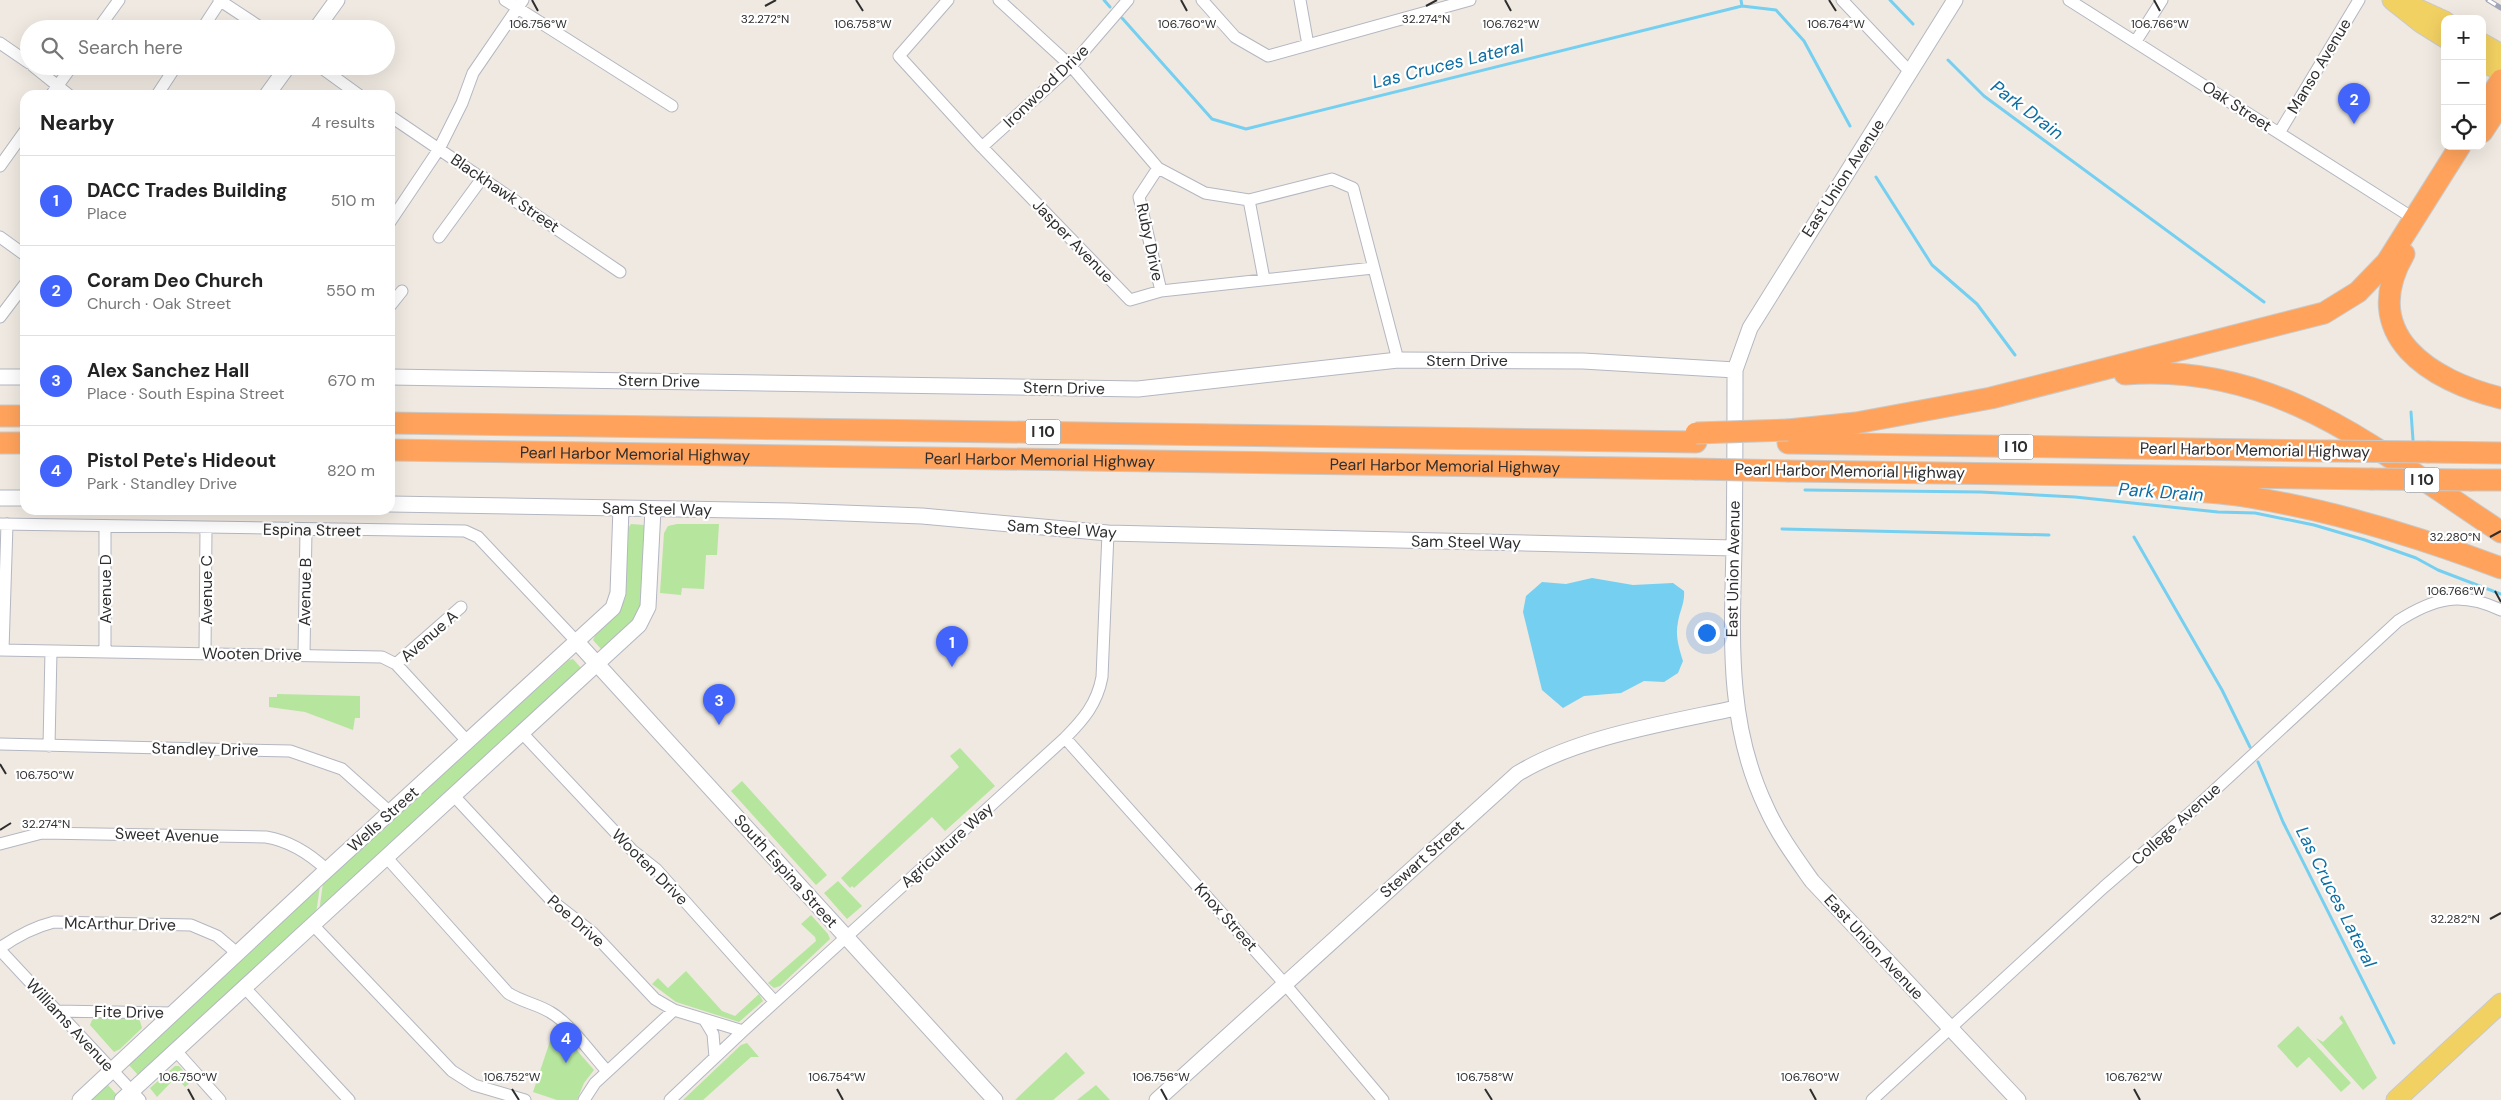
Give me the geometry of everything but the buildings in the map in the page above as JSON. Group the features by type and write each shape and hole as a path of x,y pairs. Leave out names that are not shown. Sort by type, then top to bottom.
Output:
{"highway":[{"path":"2486,105 2501,80"},
{"path":"2486,126 2501,103"},
{"path":"2009,394 2313,317 2335,307 2358,292 2387,262 2457,150"},
{"path":"2470,150 2399,262 2390,284 2389,309 2395,331 2420,362 2462,386 2501,398"},
{"path":"1788,437 2100,377 2151,372 2178,373 2246,385 2288,400 2331,420 2501,532"},
{"path":"0,416 20,416"},
{"name":"Pearl Harbor Memorial Highway","path":"395,423 1442,437 1788,437 2328,451 2501,452"},
{"path":"0,443 20,443"},
{"name":"Pearl Harbor Memorial Highway","path":"395,450 2501,480"},
{"path":"1960,472 2249,497 2324,512 2386,529 2438,545 2501,568"}],"main road":[{"path":"2392,0 2421,24 2441,36"},
{"path":"2398,0 2441,19"},
{"path":"2486,45 2501,54"},
{"path":"2486,63 2501,72"},
{"path":"2396,1100 2501,1003"}],"street":[{"path":"105,20 119,0"},
{"path":"208,20 220,0 250,20"},
{"path":"323,20 337,0"},
{"path":"504,0 520,4 672,106"},
{"name":"Jasper Avenue","path":"948,0 899,56 982,147 1130,300 1161,292 1374,268"},
{"path":"1000,0 1071,66 1158,168 1205,193 1248,200 1332,179 1353,188 1398,360"},
{"name":"Ironwood Drive","path":"982,147 1071,66 1128,0"},
{"path":"1202,0 1235,37 1268,56 1470,0"},
{"path":"1300,0 1308,45"},
{"path":"1842,0 1911,73"},
{"name":"East Union Avenue","path":"1955,0 1911,73 1801,243 1750,328 1735,370 1734,548 1731,642 1736,708 1758,788 1786,844 1812,881 2018,1100"},
{"name":"Oak Street","path":"2069,0 2405,213"},
{"path":"2136,41 2162,0"},
{"name":"Manso Avenue","path":"2279,133 2359,0"},
{"path":"395,215 439,149 462,103 474,73 520,4"},
{"path":"0,42 20,56"},
{"path":"45,75 64,90"},
{"path":"54,90 65,75"},
{"path":"160,90 170,75"},
{"path":"271,90 281,75"},
{"path":"331,75 352,90"},
{"name":"Blackhawk Street","path":"395,119 483,177 620,272"},
{"path":"0,166 20,138"},
{"name":"Ruby Drive","path":"1158,168 1139,197 1161,292"},
{"path":"439,237 483,177"},
{"path":"1248,200 1264,279"},
{"path":"0,237 20,251"},
{"path":"0,317 20,291"},
{"path":"395,300 402,291"},
{"name":"Stern Drive","path":"395,377 1138,389 1398,360 1583,361 1735,370"},
{"path":"0,377 20,377"},
{"path":"0,498 20,498"},
{"name":"Sam Steel Way","path":"395,504 922,516 1108,534 1734,548"},
{"name":"Wells Street","path":"80,1100 111,1069 605,616 617,601 621,508"},
{"name":"Wells Street","path":"131,1097 176,1052 313,925 633,632 646,614 649,600 653,509"},
{"path":"1,650 3,524"},
{"name":"Espina Street","path":"3,524 472,533 577,642"},
{"name":"Avenue D","path":"104,651 105,527"},
{"name":"Avenue C","path":"205,653 206,528"},
{"name":"Avenue B","path":"304,654 306,530"},
{"name":"Agriculture Way","path":"670,1100 742,1031 1065,738 1090,710 1100,687 1108,534"},
{"name":"College Avenue","path":"1872,1100 2104,887 2192,811 2398,621 2421,606 2452,599 2482,602 2501,610"},
{"name":"Avenue A","path":"396,664 461,607"},
{"name":"South Espina Street","path":"577,642 995,1100"},
{"name":"Wooten Drive","path":"1,650 304,654 382,657 396,664 468,742"},
{"path":"49,746 51,651"},
{"name":"Stewart Street","path":"1157,1100 1498,789 1535,763 1554,754 1598,740 1736,708"},
{"name":"Wooten Drive","path":"523,734 632,850 656,869 775,1002"},
{"name":"Knox Street","path":"1065,738 1284,984 1383,1100"},
{"name":"Standley Drive","path":"0,744 290,751 342,770 390,812"},
{"name":"Poe Drive","path":"454,796 558,908 586,925 648,992 674,1010 742,1031"},
{"name":"Sweet Avenue","path":"0,844 22,836 55,833 266,837 284,841 304,851 327,870"},
{"path":"387,858 508,993 520,1001 551,1013 563,1022 607,1071"},
{"name":"McArthur Drive","path":"0,949 16,937 41,925 54,922 191,925 218,936 237,953"},
{"path":"313,925 452,1071 474,1085 525,1100"},
{"name":"Williams Avenue","path":"0,949 111,1069 131,1097"},
{"path":"245,988 349,1100"},
{"path":"584,1100 595,1083 607,1071 674,1010"},
{"name":"Fite Drive","path":"56,1011 172,1013"},
{"path":"704,1019 713,1034 715,1057"},
{"path":"176,1052 220,1100"}],"green space":[{"path":"631,524 644,525 645,528 642,605 635,620 602,650 593,640 600,629 619,610 626,596 627,530"},
{"path":"677,524 719,524 717,555 706,555 704,589 682,588 681,595 660,593 664,533 668,526"},
{"path":"573,659 582,669 319,912 323,883 569,660"},
{"path":"277,694 360,696 360,718 355,718 353,730 305,712 269,707 269,697 277,697"},
{"path":"960,748 995,786 945,831 932,817 854,888 852,886 850,888 841,878 959,767 950,756"},
{"path":"742,781 827,875 816,885 731,791"},
{"path":"838,881 862,906 847,919 824,893"},
{"path":"320,886 316,914 139,1076 128,1064"},
{"path":"811,915 828,934 830,939 780,986 774,988 768,983 816,941 815,937 801,924"},
{"path":"686,971 722,1011 735,1016 759,994 763,1001 739,1022 676,1002 652,984 658,978 668,988"},
{"path":"2342,1015 2377,1078 2363,1090 2316,1038 2323,1042 2343,1023 2339,1018"},
{"path":"97,1017 137,1018 142,1028 120,1049 114,1052 90,1025 92,1020"},
{"path":"2298,1026 2351,1083 2341,1092 2309,1057 2297,1068 2277,1046"},
{"path":"561,1032 594,1070 584,1083 577,1100 557,1100 533,1092 550,1041"},
{"path":"747,1043 759,1057 751,1057 703,1100 683,1100 741,1045"},
{"path":"1066,1052 1085,1073 1053,1100 1015,1100"},
{"path":"175,1066 179,1066 192,1081 185,1087 176,1077 157,1097 150,1088"},
{"path":"107,1084 117,1095 113,1100 88,1100"},
{"path":"1096,1085 1110,1100 1077,1100"}],"water":[{"path":"1592,578 1633,585 1673,583 1684,591 1684,599 1677,627 1677,637 1683,661 1678,673 1664,682 1644,681 1621,693 1584,696 1563,708 1542,690 1523,612 1526,596 1542,582 1566,584"}],"waterway":[{"name":"Las Cruces Lateral","path":"1104,0 1110,7"},
{"name":"Las Cruces Lateral","path":"1741,0 1742,6"},
{"name":"Park Drain","path":"1890,0 1913,24"},
{"name":"Las Cruces Lateral","path":"1122,18 1212,119 1246,129 1742,6 1776,10 1804,41 1850,126"},
{"name":"Park Drain","path":"1948,60 1984,96 2264,302"},
{"name":"Las Cruces Lateral","path":"1876,177 1932,265 1977,304 2015,355"},
{"path":"2411,412 2413,440"},
{"name":"Park Drain","path":"1805,490 1981,492 2075,497 2218,512 2255,513 2314,525 2365,540 2416,558 2438,570 2501,594"},
{"path":"1782,529 2049,535"},
{"name":"Las Cruces Lateral","path":"2134,537 2222,690 2250,747"},
{"name":"Las Cruces Lateral","path":"2258,762 2283,822 2394,1043"}],"railway":[{"path":"2488,0 2501,8"}],"place":[{"name":"Coram Deo Church","path":"2354,124"},
{"name":"DACC Trades Building","path":"952,667"},
{"name":"Alex Sanchez Hall","path":"719,725"},
{"name":"Pistol Pete's Hideout","path":"566,1063"}]}
